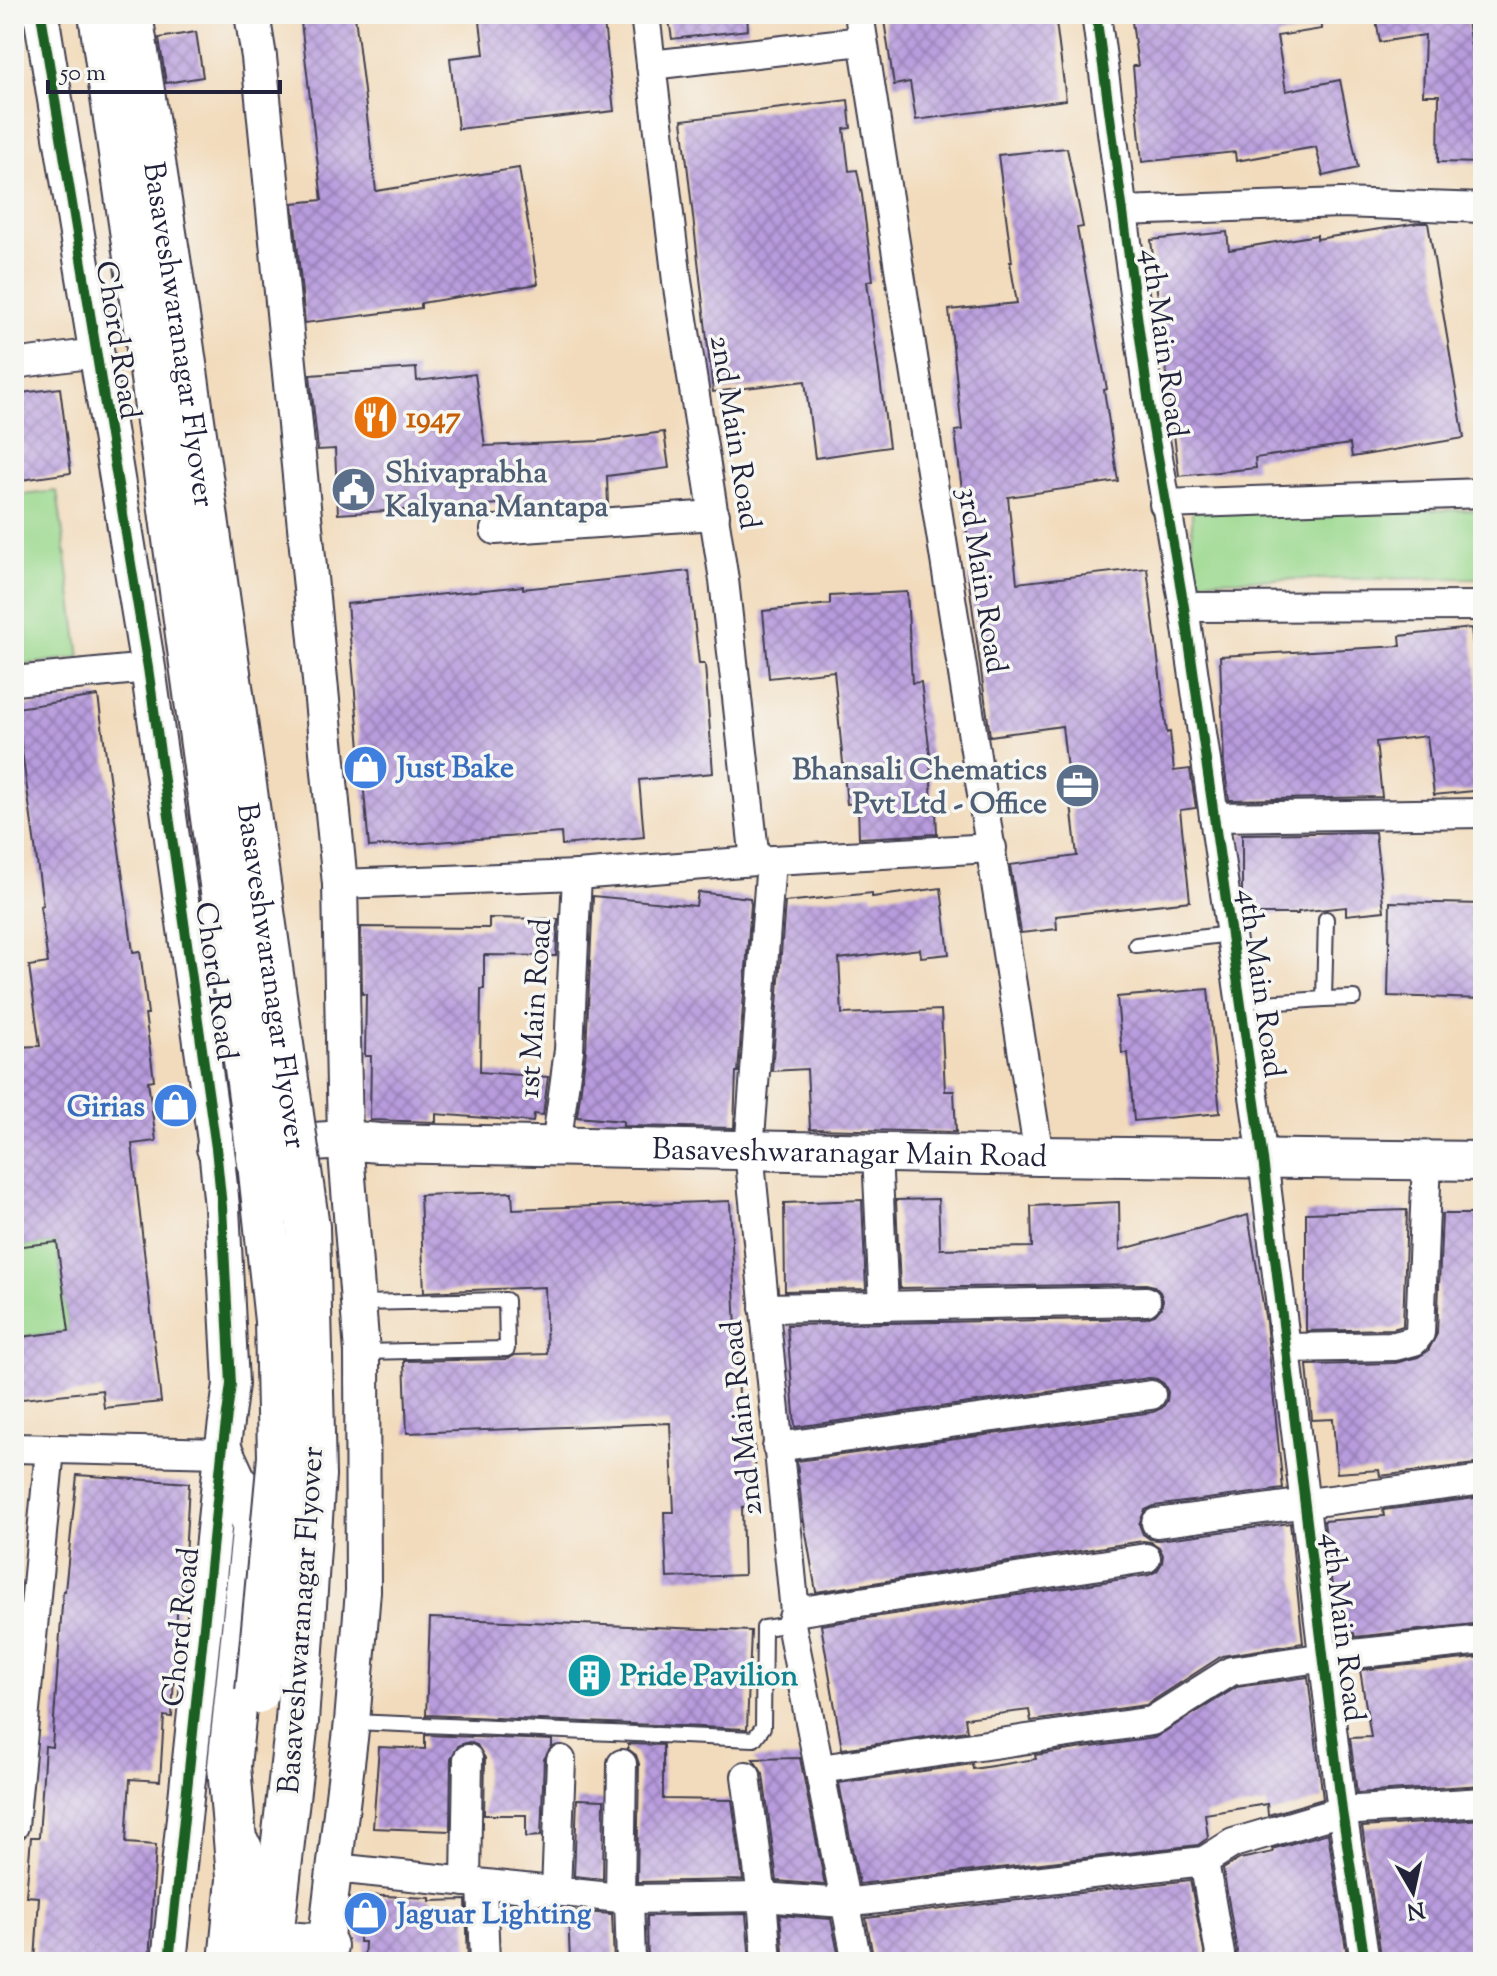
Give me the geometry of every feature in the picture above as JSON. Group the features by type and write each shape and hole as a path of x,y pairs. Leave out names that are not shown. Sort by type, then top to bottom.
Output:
{"main road":[{"name":"Basaveshwaranagar Flyover","path":"100,14 259,1163 276,1321 279,1457 238,1877"},
{"name":"Basaveshwaranagar Flyover","path":"131,14 181,336 308,1227 314,1475 297,1721 270,1952"},
{"name":"Basaveshwaranagar Main Road","path":"216,1148 345,1140 749,1151 1483,1161"},
{"path":"222,1453 254,1523 229,1766 238,1877 230,1962"},
{"path":"270,1952 324,1954"}],"street":[{"name":"Chord Road","path":"41,14 148,668 216,1148 223,1221 231,1384 169,1962"},
{"path":"252,14 259,57 340,884 345,1140 362,1352 363,1591 352,1722 324,1954"},
{"name":"2nd Main Road","path":"645,14 677,281 715,515 763,861 749,1151 793,1618 857,1962"},
{"name":"4th Main Road","path":"1096,14 1164,504 1184,607 1263,1159 1342,1811 1365,1962"},
{"path":"651,65 860,28"},
{"name":"3rd Main Road","path":"860,28 1039,1156"},
{"path":"1123,211 1341,203 1483,208"},
{"path":"14,364 96,353"},
{"path":"1164,504 1483,493"},
{"path":"495,530 715,515"},
{"path":"1184,607 1483,606"},
{"path":"14,681 148,668"},
{"path":"1214,817 1483,813"},
{"path":"340,884 577,875 992,848"},
{"name":"1st Main Road","path":"556,1147 569,1050 577,875"},
{"path":"877,1153 884,1306"},
{"path":"1287,1348 1395,1346 1414,1341 1420,1333 1427,1160"},
{"path":"764,1308 1146,1301"},
{"path":"777,1447 1151,1395"},
{"path":"14,1448 222,1453"},
{"path":"14,1826 50,1449"},
{"path":"1156,1523 1483,1480"},
{"path":"793,1618 1146,1558"},
{"path":"820,1769 1152,1721 1231,1671 1325,1657 1483,1640"},
{"path":"468,1759 474,1883 485,1962"},
{"path":"556,1892 561,1760"},
{"path":"622,1764 624,1899 631,1962"},
{"path":"746,1776 767,1962"},
{"path":"335,1868 624,1899 762,1897 844,1903 1204,1861 1233,1843 1342,1811 1483,1802"},
{"path":"1204,1861 1220,1954"}],"lane":[{"path":"1324,999 1326,919"},
{"path":"1136,945 1231,934"},
{"path":"1239,991 1264,1003 1354,998"},
{"path":"359,1303 506,1300 507,1349 362,1352"},
{"path":"352,1722 754,1739 763,1727 764,1628 793,1618"}],"green space":[{"path":"57,491 80,657 14,666 14,496"},
{"path":"1483,510 1483,578 1192,580 1192,511"},
{"path":"57,1242 69,1331 20,1337 14,1290 14,1247"}],"building":[{"path":"479,14 603,14 614,111 458,129 450,58 484,54"},
{"path":"668,14 747,14 748,30 672,39"},
{"path":"883,14 1055,14 1066,100 916,120 910,82 894,85"},
{"path":"1131,14 1321,14 1322,29 1277,36 1286,91 1340,80 1358,168 1323,176 1316,147 1236,161 1235,152 1142,162 1133,66 1138,66"},
{"path":"1375,14 1466,14 1472,53 1483,53 1483,163 1438,162 1439,95 1423,95 1425,35 1380,42"},
{"path":"355,16 376,191 519,168 538,284 421,303 421,308 305,323 293,203 322,200 301,22"},
{"path":"196,32 203,77 166,83 159,38"},
{"path":"848,100 851,128 844,129 849,171 857,170 862,195 873,280 867,281 889,447 815,458 805,381 713,392 682,120"},
{"path":"1067,148 1083,227 1077,228 1107,389 1104,390 1118,481 1008,497 1017,583 1147,568 1174,771 1190,769 1196,808 1180,810 1190,901 1056,916 1057,929 1021,933 1010,865 1077,856 1062,726 990,736 968,576 972,575 955,431 962,430 949,310 1017,303 998,155"},
{"path":"1428,223 1464,438 1352,457 1350,444 1255,458 1256,468 1179,476 1151,240 1227,232 1229,250 1317,235 1317,239"},
{"path":"416,368 417,381 475,374 485,446 599,441 664,432 669,468 607,476 608,505 516,512 516,503 338,514 335,449 318,450 310,375"},
{"path":"60,388 71,473 14,481 14,394"},
{"path":"689,571 699,664 705,664 713,773 639,780 644,837 562,845 561,833 369,847 347,604"},
{"path":"907,592 912,683 921,682 930,754 932,811 936,811 937,834 859,838 858,803 847,804 834,671 769,678 763,611 830,604 830,596"},
{"path":"1471,628 1483,725 1483,790 1434,795 1427,736 1376,742 1382,797 1229,800 1224,765 1220,656 1401,646 1400,636"},
{"path":"98,696 133,952 140,951 154,1080 148,1081 156,1141 132,1144 161,1402 104,1408 102,1390 14,1400 14,1338 69,1331 57,1242 14,1247 14,1047 40,1046 29,966 48,963 16,708"},
{"path":"1375,832 1384,911 1346,915 1346,907 1298,914 1245,914 1242,834"},
{"path":"941,888 949,954 921,957 920,949 839,959 842,1014 941,1010 945,1091 954,1091 956,1132 810,1129 807,1069 772,1071 785,902 872,893 872,897"},
{"path":"698,892 750,898 751,904 734,1128 623,1126 623,1121 577,1117 586,1051 593,896 696,906"},
{"path":"1390,902 1483,904 1483,999 1388,996"},
{"path":"489,918 558,919 556,956 484,955 484,989 481,989 480,1072 548,1077 543,1115 534,1114 533,1122 436,1114 436,1122 370,1120 371,1056 365,1056 366,994 362,994 361,927 489,928"},
{"path":"1208,989 1220,1113 1134,1121 1128,1053 1122,1053 1117,997"},
{"path":"512,1192 513,1209 730,1201 741,1438 754,1437 757,1506 742,1507 744,1575 667,1578 664,1512 674,1512 670,1423 407,1433 404,1361 507,1359 515,1355 547,1354 545,1287 424,1292 420,1195"},
{"path":"938,1199 940,1249 1032,1247 1031,1206 1119,1202 1120,1250 1248,1215 1266,1322 1283,1489 1154,1506 1145,1510 1139,1524 1143,1534 1158,1540 1290,1523 1303,1643 1222,1656 1146,1705 1031,1721 1029,1710 965,1718 967,1731 842,1749 821,1625 1149,1575 1157,1571 1162,1563 1163,1555 1159,1547 1143,1541 816,1592 797,1461 1153,1412 1162,1408 1167,1401 1168,1392 1164,1384 1149,1378 795,1427 787,1325 1146,1318 1155,1315 1161,1308 1163,1300 1160,1292 1146,1284 900,1288 896,1200"},
{"path":"862,1200 866,1289 785,1291 784,1203"},
{"path":"1407,1210 1403,1326 1393,1329 1306,1331 1306,1213"},
{"path":"1442,1214 1483,1214 1483,1463 1380,1476 1379,1470 1337,1473 1333,1419 1312,1420 1307,1365 1395,1363 1428,1351 1437,1334"},
{"path":"77,1475 189,1483 183,1595 178,1594 172,1717 164,1716 160,1781 130,1779 126,1843 156,1845 149,1962 35,1962 39,1897 26,1896 31,1837 39,1837 45,1746 52,1747 63,1591"},
{"path":"1483,1497 1483,1623 1355,1637 1354,1633 1338,1634 1324,1521 1384,1516 1383,1510"},
{"name":"Pride Pavilion","path":"430,1618 751,1631 747,1729 426,1715"},
{"path":"1483,1657 1483,1785 1357,1793 1350,1738 1371,1737 1360,1670"},
{"path":"1308,1677 1323,1799 1268,1815 1267,1804 1205,1814 1208,1838 1198,1845 859,1884 839,1783 972,1764 973,1769 1036,1759 1035,1755 1154,1738 1237,1687"},
{"path":"425,1735 552,1740 544,1759 541,1836 526,1837 526,1815 484,1815 485,1758 477,1745 469,1742 459,1745 451,1758 450,1831 373,1828 379,1747 425,1749"},
{"path":"628,1744 663,1745 663,1799 732,1800 743,1880 637,1882 639,1764 636,1755 628,1749"},
{"path":"800,1758 825,1885 777,1881 763,1774 753,1759"},
{"path":"577,1799 604,1800 603,1879 574,1876"},
{"path":"1483,1819 1483,1962 1382,1962 1362,1827"},
{"path":"1328,1833 1348,1962 1235,1962 1237,1951 1223,1869 1240,1859 1273,1852 1272,1849"},
{"path":"1190,1880 1206,1962 874,1962 866,1918"},
{"path":"361,1895 430,1898 430,1901 466,1900 468,1962 364,1962 365,1942 359,1942"},
{"path":"568,1911 612,1914 614,1962 570,1962"},
{"path":"746,1914 750,1962 648,1962 647,1916"},
{"path":"780,1915 831,1919 840,1962 784,1962"}],"cycle path":[{"path":"41,14 148,668 222,1207 231,1384 169,1962"},
{"path":"1096,14 1150,411 1184,607 1263,1159 1342,1811 1365,1962"}],"place":[{"name":"1947","path":"375,417"},
{"name":"Shivaprabha Kalyana Mantapa","path":"354,489"},
{"name":"Just Bake","path":"366,767"},
{"name":"Bhansali Chematics Pvt Ltd - Office","path":"1078,786"},
{"name":"Girias","path":"176,1106"},
{"name":"Pride Pavilion","path":"589,1675"},
{"name":"Jaguar Lighting","path":"366,1913"}]}
